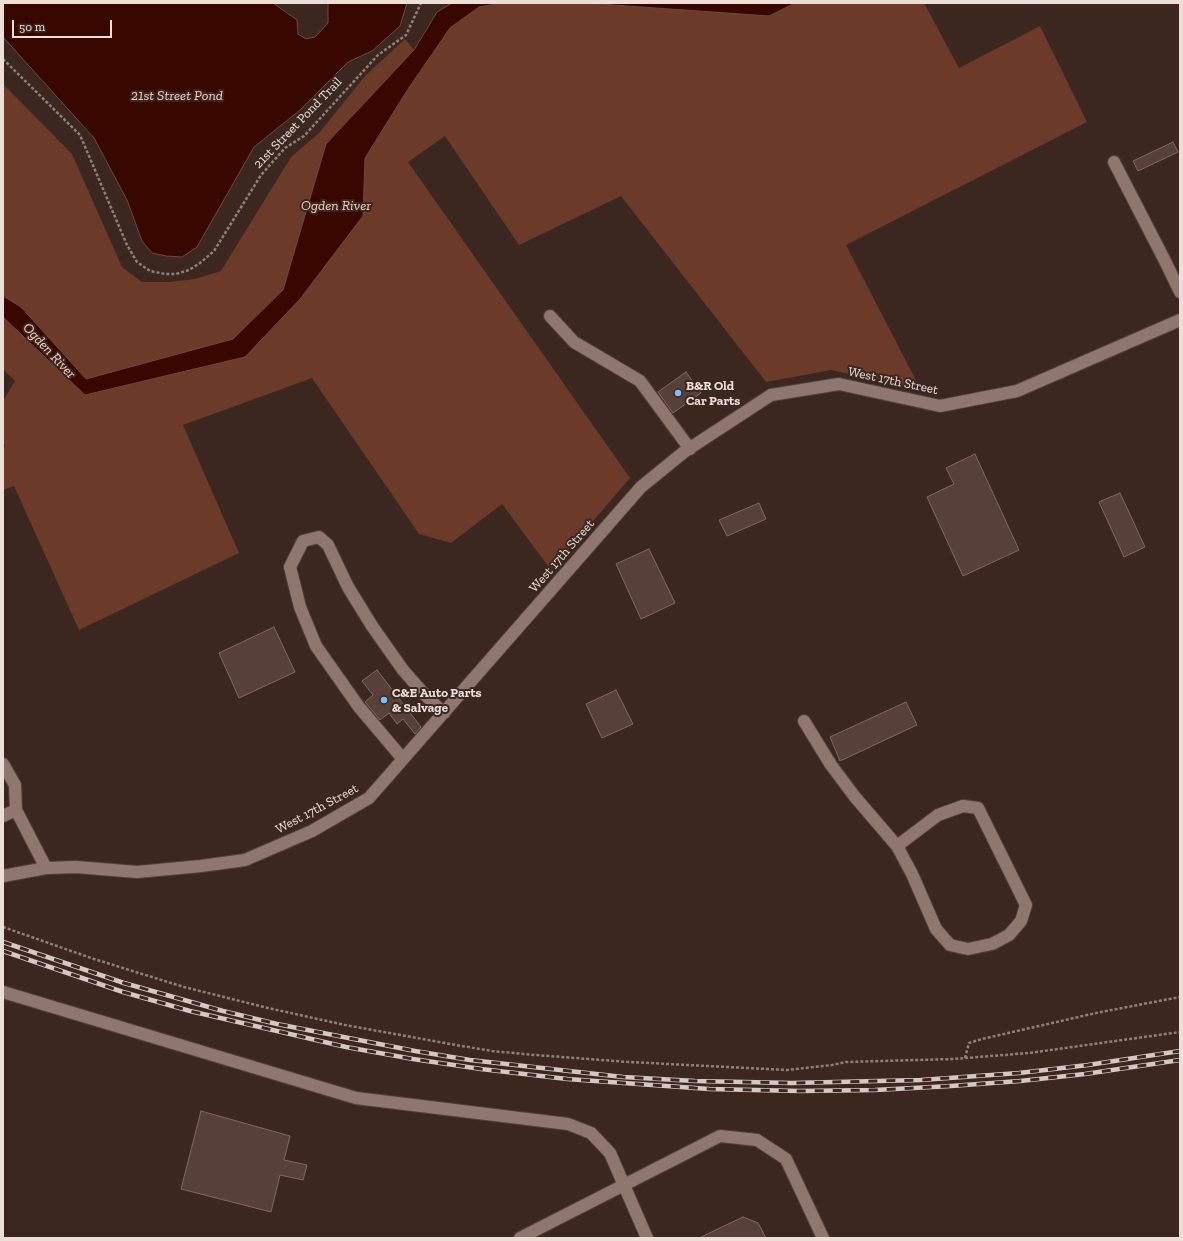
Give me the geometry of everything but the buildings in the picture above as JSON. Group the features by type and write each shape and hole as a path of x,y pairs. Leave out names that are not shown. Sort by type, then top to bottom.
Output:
{"street":[{"path":"1114,162 1180,292"},
{"path":"550,316 574,342 640,381 690,449"},
{"name":"West 17th Street","path":"3,876 46,868 76,868 137,872 245,860 312,831 369,798 641,487 690,449 771,395 839,384 940,406 1017,391 1180,320"},
{"path":"403,759 359,706 316,646 300,607 290,567 303,541 319,537 328,545 348,587 372,626 403,670 424,695 444,713"},
{"path":"804,721 835,770 855,797 897,846 912,874 936,929 950,945 968,949 992,944 1009,935 1021,921 1026,905 978,808 963,806 938,815 897,846"},
{"path":"3,764 15,785 16,810 46,868"},
{"path":"3,816 16,810"},
{"path":"3,992 356,1098 568,1124 591,1133 610,1153 647,1238"},
{"path":"520,1238 720,1136 757,1140 786,1159 823,1238"}],"path":[{"name":"21st Street Pond Trail","path":"3,59 80,135 127,245 137,262 150,271 165,274 176,274 189,270 214,251 261,175 285,148 304,136 378,55 406,35 421,3"},
{"path":"3,927 94,959 184,987 345,1025 492,1051 629,1062 787,1070 846,1062 965,1058 1029,1053 1180,1032"},
{"path":"965,1058 969,1043 982,1039 1096,1013 1180,997"}],"shaded area":[{"path":"502,3 585,3 769,16 795,3 924,3 959,68 1040,26 1087,122 846,245 921,390 831,370 766,382 621,196 519,245 445,136 408,162 630,478 551,570 502,504 451,543 419,534 312,378 183,425 239,553 79,630 14,486 3,490 3,448 5,447 3,438 3,401 15,381 3,369 3,317 85,395 245,357 363,216 365,158 408,89 450,28 479,7"},
{"path":"405,39 414,50 326,144 283,290 233,339 86,379 21,307 3,296 3,84 72,154 122,267 142,282 169,282 195,279 221,271 291,157 319,133 366,75"}],"water":[{"name":"21st Street Pond","path":"3,3 273,3 297,20 298,34 306,39 315,37 328,23 328,3 407,3 400,26 372,51 348,62 300,110 254,147 197,247 182,257 152,253 142,241 127,200 94,138 3,37"},
{"name":"Ogden River","path":"452,3 502,3 479,7 450,28 408,89 365,158 363,216 300,299 245,357 85,395 3,317 3,296 21,307 86,379 233,339 283,290 326,144 414,50 437,12"},
{"path":"585,3 795,3 769,16"}],"railway":[{"path":"3,942 124,983 223,1011 277,1024 415,1051 470,1060 623,1077 695,1081 792,1083 921,1080 1019,1073 1088,1065 1180,1051"},
{"path":"3,951 123,992 190,1011 346,1047 481,1069 567,1079 709,1089 800,1091 875,1090 1020,1081 1085,1074 1180,1060"}],"place":[{"name":"B&R Old Car Parts","path":"678,393"},
{"name":"C&E Auto Parts & Salvage","path":"384,700"}]}
